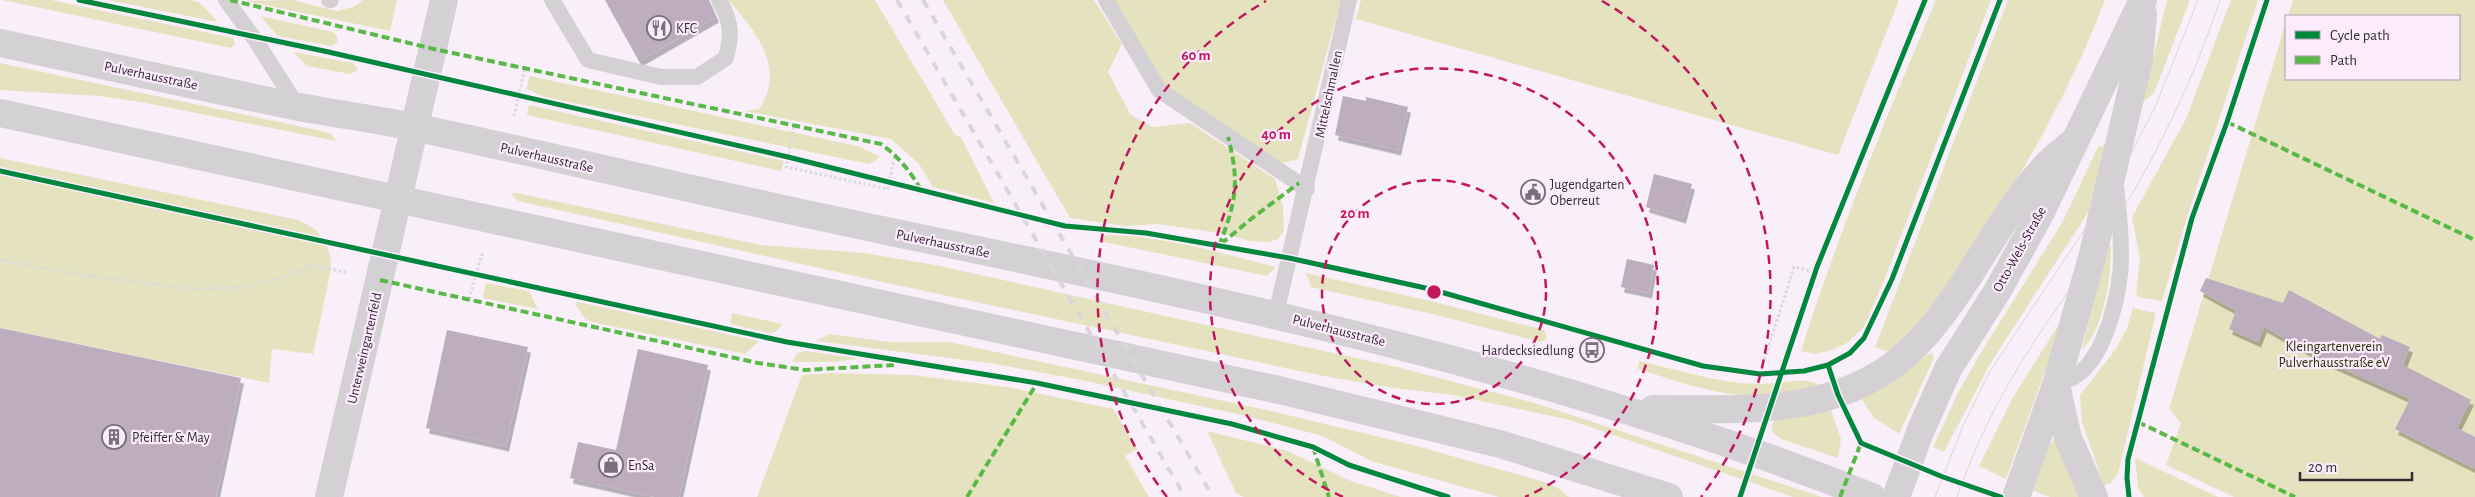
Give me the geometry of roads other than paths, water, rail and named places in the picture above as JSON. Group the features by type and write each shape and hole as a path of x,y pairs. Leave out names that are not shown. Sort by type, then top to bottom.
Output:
{"main road":[{"name":"Unterweingartenfeld","path":"329,497 444,0"},
{"name":"Otto-Wels-Straße","path":"1896,497 1927,415 1948,369 1998,290 2040,214 2072,143 2143,0"},
{"name":"Otto-Wels-Straße","path":"2016,497 2056,385 2093,254 2139,60 2143,0"},
{"name":"Pulverhausstraße","path":"0,43 298,106 415,127 508,149 1276,314 1471,363 1625,409 1709,435 1872,497"},
{"path":"0,113 1380,413 1500,444 1669,497"},
{"path":"1625,409 1755,409 1806,403 1838,395 1894,364 1926,333 1962,286 2022,193 2045,166 2072,143"},
{"path":"2056,385 2068,438 2094,497"}],"lane":[{"path":"226,0 254,38 298,106"},
{"path":"552,0 588,60 661,77 697,77 726,58 732,35 725,10 719,0"},
{"path":"1106,0 1159,90 1307,189"},
{"name":"Mittelschmallen","path":"1276,314 1307,189 1349,0"}],"tram line":[{"path":"1935,497 1963,426 1989,373 2107,196 2133,150 2155,107 2198,0"},
{"path":"1957,497 1980,439 2009,383 2035,340 2119,216 2149,165 2188,84 2220,0"}],"railway":[{"path":"897,0 1185,497"},
{"path":"923,0 1213,497"}],"place":[{"name":"KFC","path":"659,28"},
{"name":"Jugendgarten Oberreut","path":"1533,192"},
{"name":"Hardecksiedlung","path":"1592,350"},
{"name":"Pfeiffer & May","path":"114,437"},
{"name":"EnSa","path":"611,465"}],"park label":[{"name":"Kleingartenverein Pulverhausstraße eV","path":"2334,354"}]}
